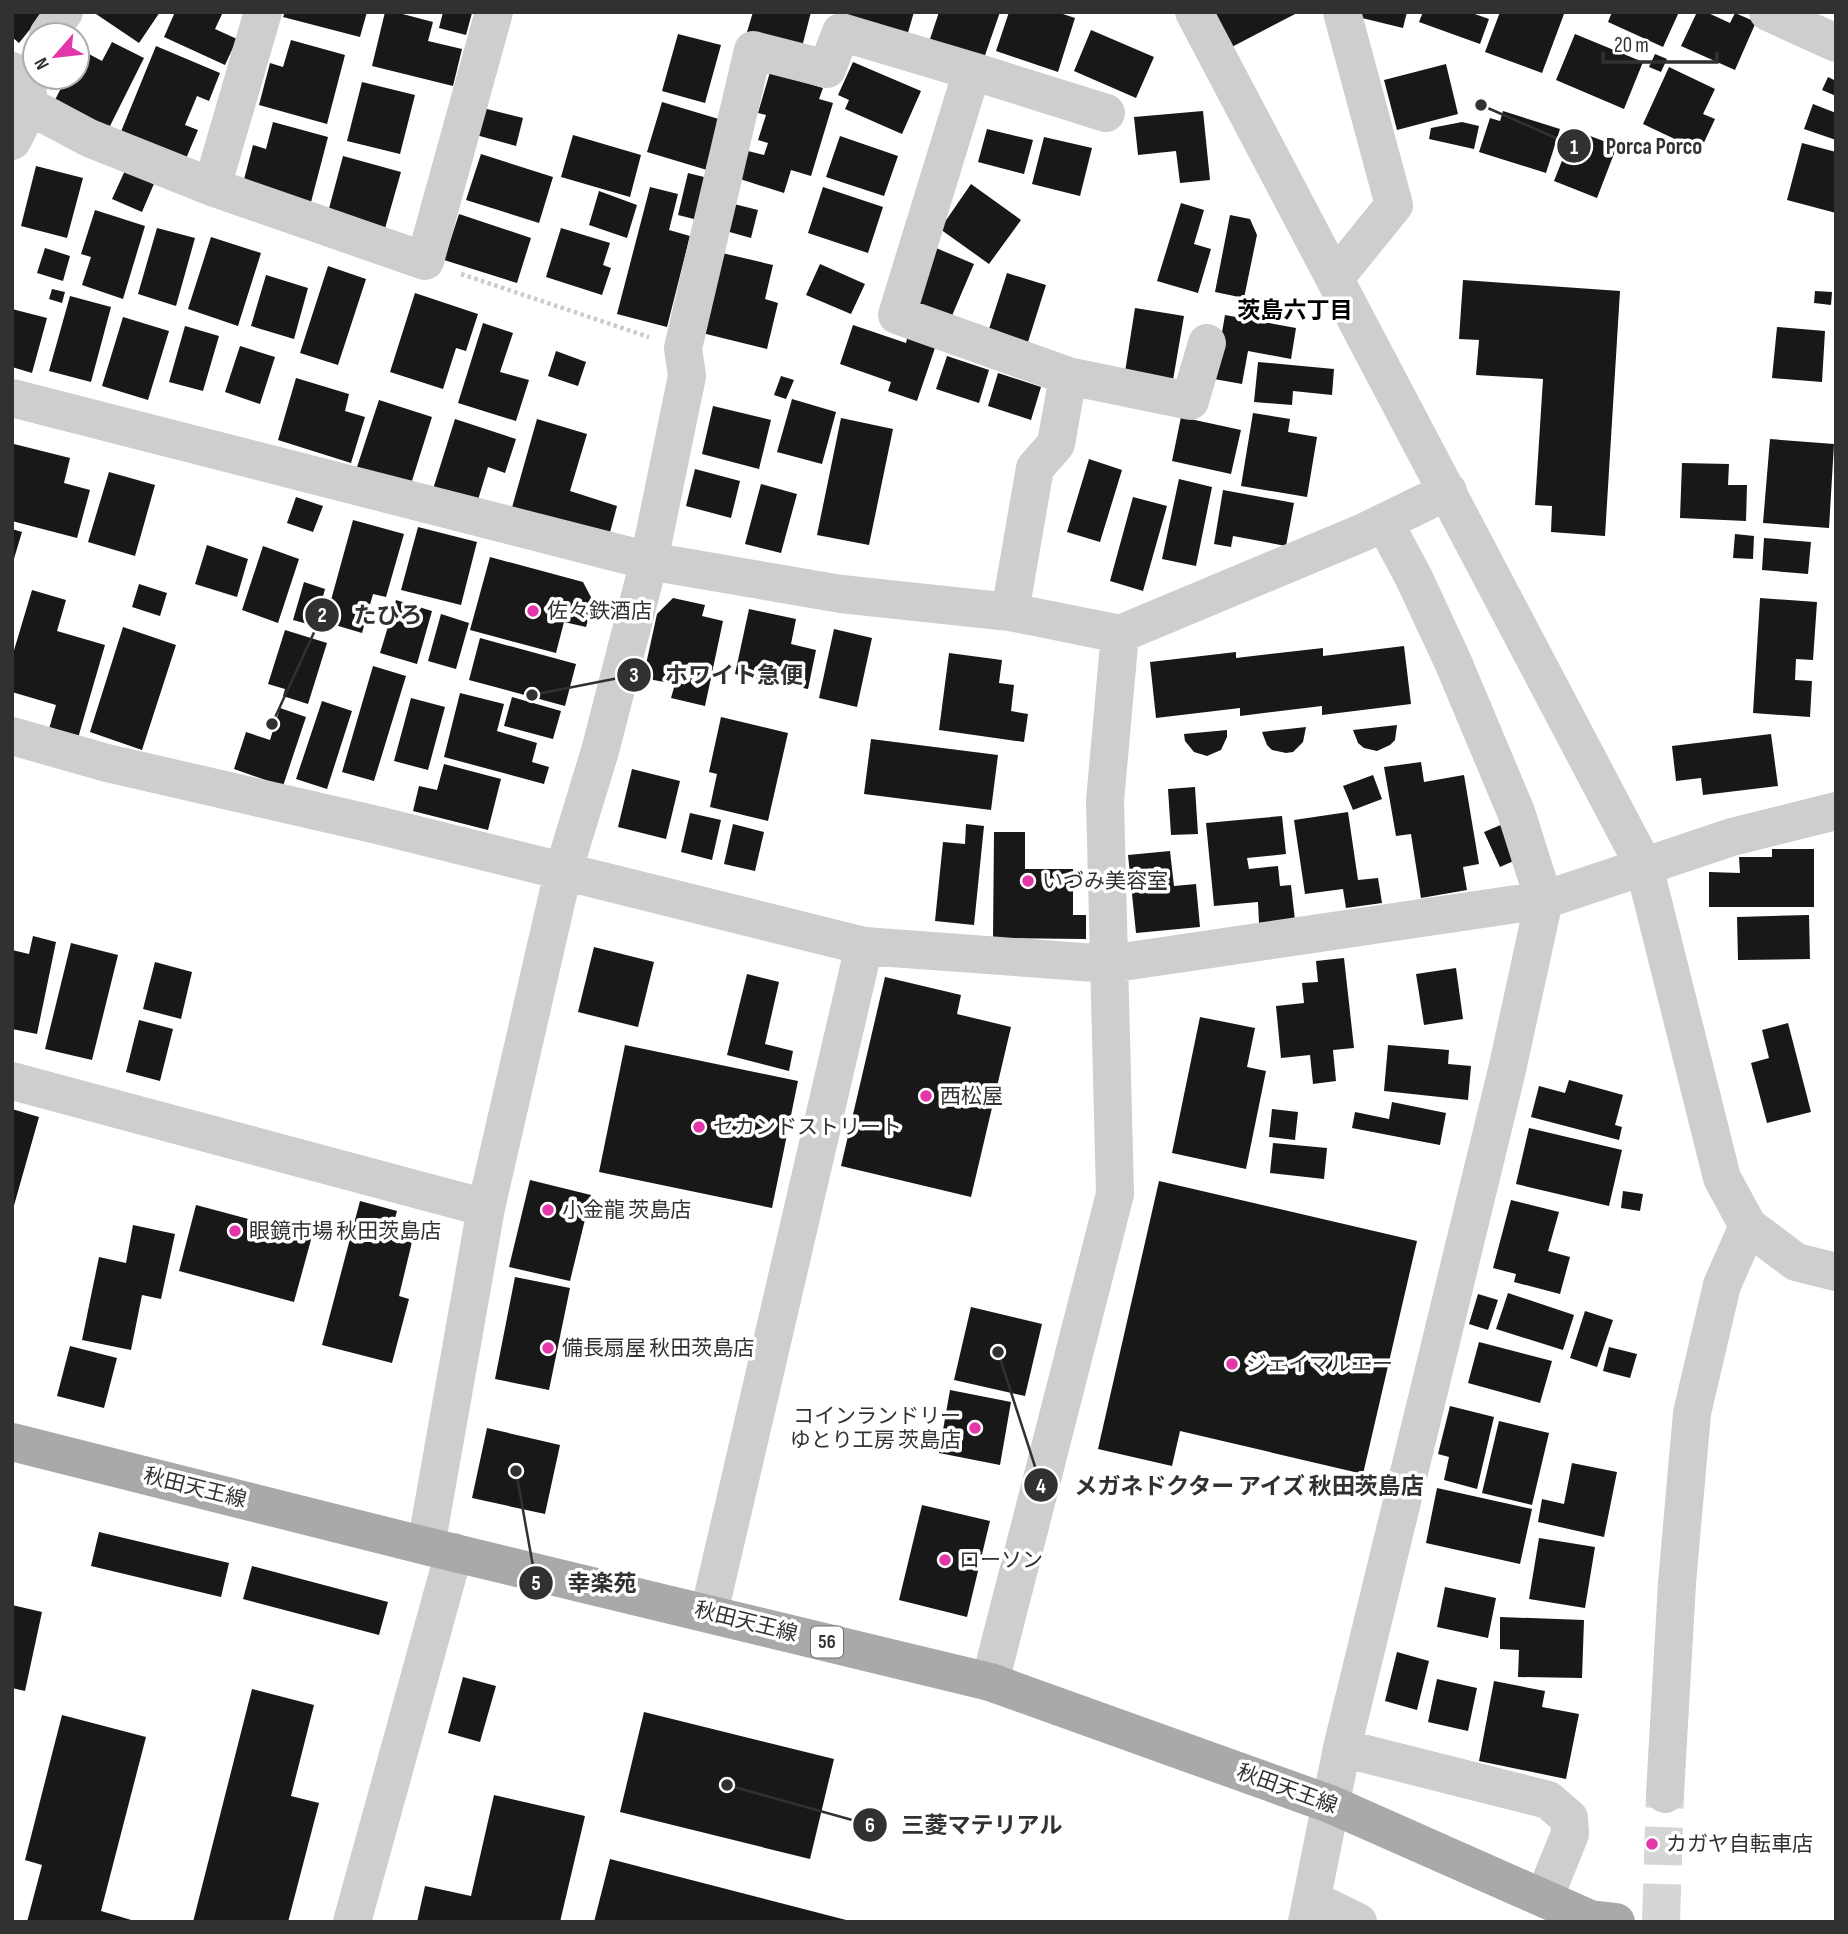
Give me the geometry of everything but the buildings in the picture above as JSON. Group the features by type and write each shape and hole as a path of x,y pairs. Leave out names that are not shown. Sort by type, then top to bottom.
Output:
{"main road":[{"name":"秋田天王線","path":"12,1442 990,1682 1329,1804 1590,1919 1616,1922"}],"street":[{"path":"212,187 263,12"},
{"path":"39,91 89,138 212,187 425,261 494,12"},
{"path":"1194,12 1644,866 1722,1178 1748,1226 1797,1262 1836,1272"},
{"path":"1335,278 1394,205 1342,12"},
{"path":"1768,12 1836,43"},
{"path":"352,1922 440,1549 486,1208 563,872 600,751 649,561 687,376 682,348 753,50 827,69 841,32 1106,113"},
{"path":"972,71 897,315 1068,376 1191,401 1207,343"},
{"path":"12,141 21,91"},
{"path":"1010,612 1035,468 1056,444 1068,376"},
{"path":"12,398 649,561 841,594 1010,612 1120,634 1384,522 1448,491"},
{"path":"1358,1922 1310,1911 1329,1804 1507,1070 1544,900 1516,812 1453,662 1414,578 1384,522"},
{"path":"990,1682 1115,1194 1105,801 1120,634"},
{"path":"12,736 107,763 377,825 864,946 1110,964 1544,900 1732,837 1836,811"},
{"path":"709,1614 864,946"},
{"path":"12,1081 486,1208"},
{"path":"1665,1794 1677,1583 1692,1413 1722,1285 1748,1226"},
{"path":"1342,1748 1548,1800 1569,1818 1570,1835 1544,1898"}],"path":[{"path":"425,261 682,348"}],"tunnel":[{"path":"1661,1922 1665,1794"}],"place":[{"name":"Porca Porco","path":"1481,105"},
{"name":"佐々鉄酒店","path":"533,611"},
{"name":"ホワイト急便","path":"532,695"},
{"name":"たひろ","path":"272,724"},
{"name":"いづみ美容室","path":"1028,881"},
{"name":"西松屋","path":"926,1096"},
{"name":"セカンドストリート","path":"699,1127"},
{"name":"小金龍 茨島店","path":"548,1210"},
{"name":"眼鏡市場 秋田茨島店","path":"235,1231"},
{"name":"備長扇屋 秋田茨島店","path":"548,1348"},
{"name":"メガネドクター アイズ 秋田茨島店","path":"998,1352"},
{"name":"ジェイマルエー","path":"1232,1364"},
{"name":"コインランドリー ゆとり工房 茨島店","path":"975,1428"},
{"name":"幸楽苑","path":"516,1471"},
{"name":"ローソン","path":"945,1560"},
{"name":"三菱マテリアル","path":"727,1785"},
{"name":"カガヤ自転車店","path":"1652,1844"}],"district":[{"name":"茨島六丁目","path":"1295,311"}]}
